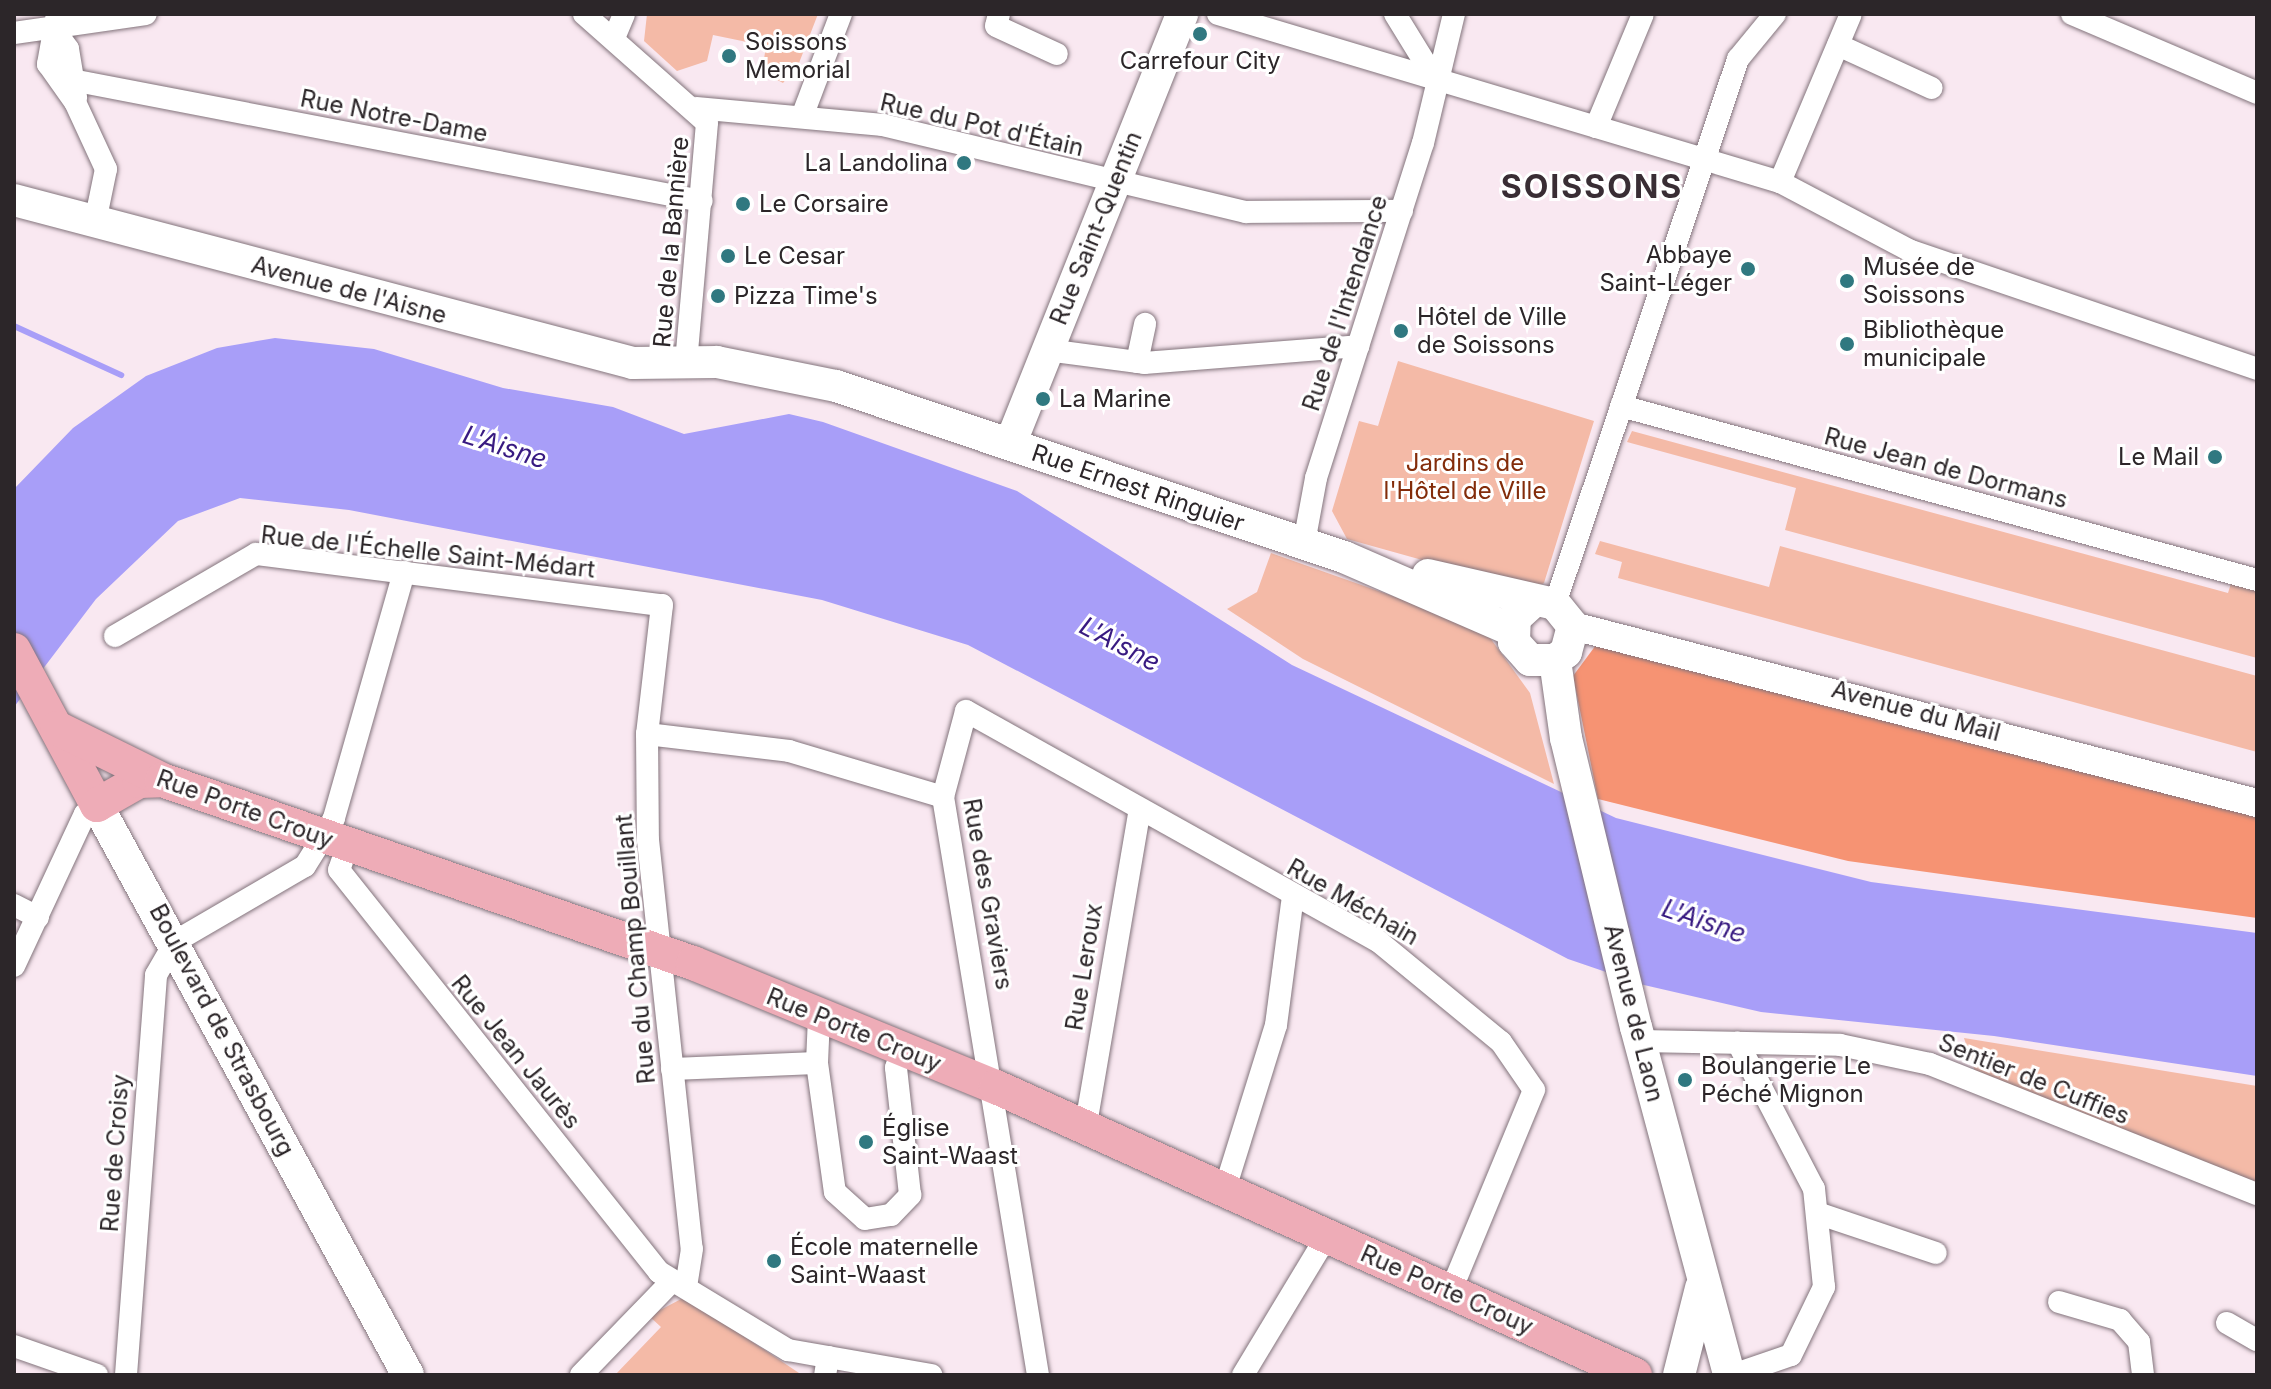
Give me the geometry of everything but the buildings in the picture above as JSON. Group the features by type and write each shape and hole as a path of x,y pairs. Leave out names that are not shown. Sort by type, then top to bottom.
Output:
{"main road":[{"name":"Rue Saint-Quentin","path":"1011,442 1182,14"},
{"name":"Avenue de l'Aisne","path":"14,200 633,363 787,374 972,432"},
{"name":"Rue Ernest Ringuier","path":"972,432 1011,442 1344,557"},
{"path":"1344,557 1554,611"},
{"path":"1344,557 1512,630 1542,660 1566,652 1554,611"},
{"path":"1512,630 1554,611"},
{"name":"Boulevard de Strasbourg","path":"14,650 176,941 408,1375"},
{"name":"Avenue de Laon","path":"1542,660 1566,738 1701,1288 1731,1375"},
{"name":"Rue Porte Crouy","path":"57,728 162,780 328,855 661,954 996,1087 1085,1130 1634,1375"},
{"path":"105,818 139,781 162,780"},
{"path":"1679,1375 1701,1288"}],"street":[{"path":"14,33 56,23 146,14"},
{"path":"584,14 614,38 704,123 743,116"},
{"path":"614,38 624,14"},
{"path":"803,114 841,14"},
{"path":"999,14 996,26 1057,54"},
{"path":"1218,14 1780,182 1911,251 2257,369"},
{"path":"1395,14 1435,79"},
{"name":"Rue de l'Intendance","path":"1304,543 1316,478 1402,211 1454,14"},
{"path":"1596,127 1643,14"},
{"path":"1554,611 1738,59 1775,14"},
{"path":"1780,182 1851,14"},
{"path":"2072,14 2257,93"},
{"path":"56,23 48,64 76,92 106,169 95,222"},
{"path":"1838,45 1932,88"},
{"name":"Rue Notre-Dame","path":"76,92 702,201"},
{"name":"Rue du Pot d'Étain","path":"704,123 743,116 803,114 883,125 1246,212 1402,211"},
{"name":"Rue de la Bannière","path":"686,365 702,201 704,123"},
{"path":"1137,362 1145,324"},
{"path":"1045,355 1137,362 1358,346"},
{"name":"Rue Jean de Dormans","path":"1621,406 2257,580"},
{"name":"Rue de l'Échelle Saint-Médart","path":"115,636 256,554 662,605"},
{"path":"176,941 328,855 334,818 404,572"},
{"name":"Rue du Champ Bouillant","path":"662,605 647,734 648,840 692,1249 679,1284"},
{"name":"Avenue du Mail","path":"1554,611 2257,803"},
{"name":"Rue des Graviers","path":"966,711 943,797 996,1087 1038,1375"},
{"name":"Rue Méchain","path":"966,711 1139,813 1378,941 1453,996 1534,1083 1450,1293"},
{"path":"647,734 789,751 943,797"},
{"name":"Rue Leroux","path":"1085,1130 1139,813"},
{"path":"14,966 68,849 105,818"},
{"name":"Rue Jean Jaurès","path":"328,855 679,1284 788,1350 826,1366 931,1375"},
{"path":"1224,1192 1276,1025 1293,896"},
{"path":"14,905 38,917"},
{"name":"Rue de Croisy","path":"126,1375 152,992 176,941"},
{"path":"819,1017 817,1063 835,1192 852,1212 879,1218 904,1207 912,1181 896,1068 902,1050"},
{"name":"Sentier de Cuffies","path":"1638,1034 1738,1043 1840,1045 1930,1064 2257,1194"},
{"path":"1731,1375 1771,1366 1805,1339 1824,1287 1820,1214 1814,1189 1738,1043"},
{"path":"672,1069 817,1063"},
{"path":"1820,1214 1936,1253"},
{"path":"1243,1375 1327,1236"},
{"path":"581,1375 679,1284"},
{"path":"2059,1302 2120,1320 2139,1342 2143,1375"},
{"path":"2227,1323 2257,1340"},
{"path":"14,1346 97,1375"}],"green space":[{"path":"647,14 818,14 799,63 783,83 762,72 766,46 713,35 707,61 677,71 644,41"},
{"name":"Jardins de l'Hôtel de Ville","path":"1398,361 1594,421 1544,583 1530,590 1347,539 1332,511 1359,421 1378,426"},
{"path":"1632,431 2228,593 2232,580 2257,587 2257,658 1785,530 1796,488 1627,442"},
{"path":"1600,541 1769,587 1780,546 2257,676 2257,752 1618,578 1622,562 1595,554"},
{"path":"1271,553 1483,628 1530,693 1554,784 1303,659 1227,609 1257,592"},
{"path":"1964,1038 2257,1086 2257,1185 1976,1075"},
{"path":"683,1298 802,1375 615,1375 661,1327 649,1316"}],"shaded area":[{"path":"1596,645 2257,813 2257,918 1848,861 1598,799 1573,676"}],"water":[{"name":"L'Aisne","path":"275,338 374,349 503,388 613,407 684,434 789,414 823,422 1017,491 1292,665 1616,818 1871,882 2257,933 2257,1076 1994,1036 1761,1012 1644,985 1568,959 968,645 822,600 349,510 240,498 178,521 96,599 14,707 14,489 73,428 146,376 217,348"}],"waterway":[{"path":"14,326 121,375"}],"place":[{"name":"Carrefour City","path":"1200,34"},
{"name":"Soissons Memorial","path":"729,56"},
{"name":"La Landolina","path":"964,163"},
{"name":"Le Corsaire","path":"743,204"},
{"name":"Le Cesar","path":"728,256"},
{"name":"Abbaye Saint-Léger","path":"1748,269"},
{"name":"Musée de Soissons","path":"1847,281"},
{"name":"Pizza Time's","path":"718,296"},
{"name":"Hôtel de Ville de Soissons","path":"1401,331"},
{"name":"Bibliothèque municipale","path":"1847,344"},
{"name":"La Marine","path":"1043,399"},
{"name":"Le Mail","path":"2215,457"},
{"name":"Boulangerie Le Péché Mignon","path":"1685,1080"},
{"name":"Église Saint-Waast","path":"866,1142"},
{"name":"École maternelle Saint-Waast","path":"774,1261"}],"district":[{"name":"SOISSONS","path":"1592,187"}]}
